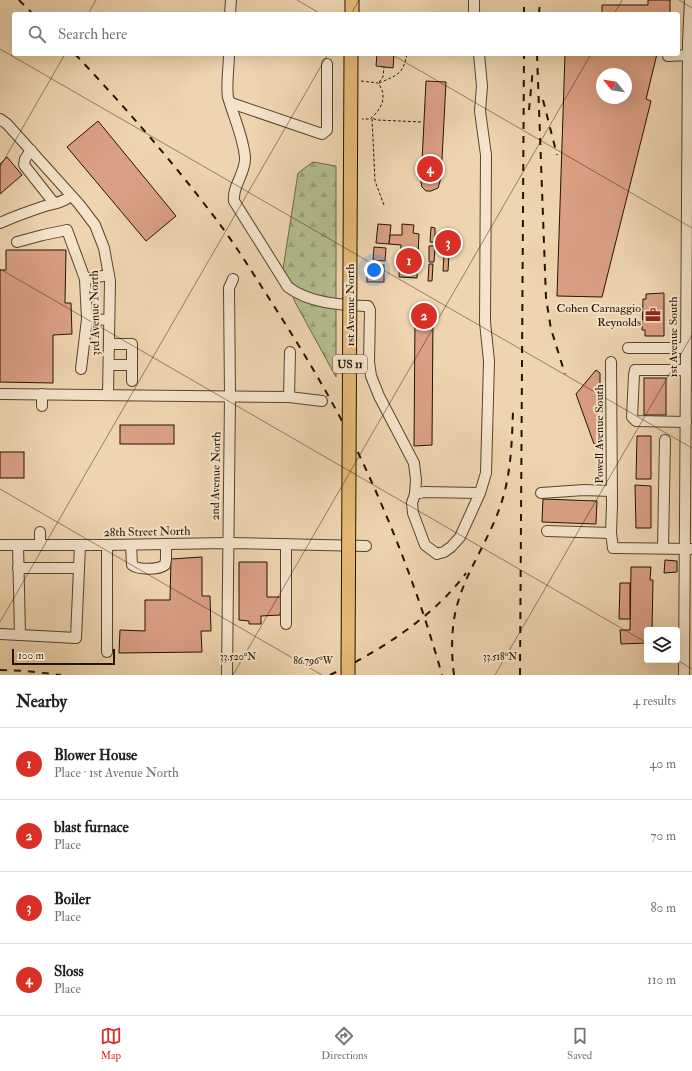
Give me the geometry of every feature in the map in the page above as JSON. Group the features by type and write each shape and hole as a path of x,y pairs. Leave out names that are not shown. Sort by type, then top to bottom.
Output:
{"main road":[{"path":"352,0 352,12"},
{"name":"1st Avenue North","path":"348,675 351,56"}],"street":[{"path":"230,12 231,0"},
{"path":"474,0 474,12"},
{"name":"1st Avenue South","path":"684,675 688,549 686,348 688,54 690,0"},
{"path":"680,55 688,54"},
{"path":"229,56 228,96 243,143 245,159 233,194 234,201 288,288 302,296 319,300 368,306 371,315 369,362 371,376 379,396 414,463 416,480 415,494 412,504 413,513 426,545 437,554 444,552 451,547 460,537 480,493 486,473 489,361 485,322 486,156 480,111 482,86 479,56"},
{"path":"230,103 322,134 327,130 327,64"},
{"name":"3rd Avenue North","path":"0,119 8,124 72,196 94,225 104,248 109,275 108,395"},
{"path":"30,150 25,159 24,165 54,203"},
{"path":"0,223 12,217 54,203 62,202 72,196"},
{"path":"17,242 67,230 85,279 86,319 81,369"},
{"path":"85,279 109,275"},
{"name":"2nd Avenue North","path":"227,675 230,396 229,288 233,279"},
{"path":"86,319 109,320"},
{"path":"109,344 132,344 132,380"},
{"path":"628,348 686,348"},
{"path":"289,397 290,352"},
{"name":"Powell Avenue South","path":"611,362 611,534 613,548 663,548"},
{"path":"109,365 132,365"},
{"path":"686,370 635,370 632,418 636,421 686,422"},
{"path":"0,394 250,396 289,397 322,401"},
{"path":"42,394 42,406"},
{"path":"664,440 663,548 688,549"},
{"path":"541,493 584,490 612,491"},
{"path":"415,494 424,492 480,493"},
{"path":"546,531 611,534"},
{"path":"40,532 40,545"},
{"name":"28th Street North","path":"0,545 107,546 228,543 366,546"},
{"path":"131,545 132,565 139,568 161,568 165,565 166,544"},
{"path":"286,544 286,624"},
{"path":"18,545 20,635"},
{"path":"0,634 76,638 80,545"},
{"path":"107,546 107,652"},
{"path":"18,568 79,568"}],"path":[{"path":"360,81 378,83 396,76 405,66 407,56"},
{"path":"378,83 383,77 384,67"},
{"path":"378,83 383,89 384,96 380,107 372,118 375,181 384,205"},
{"path":"357,119 372,118 377,120 422,122"}],"green space":[{"path":"313,162 336,166 336,377 295,302 283,269 298,173"}],"building":[{"path":"648,0 670,0 670,12 602,12 602,5 648,5"},
{"path":"377,56 394,56 393,68 376,66"},
{"path":"565,56 657,56 646,99 651,101 602,297 557,296"},
{"path":"426,81 446,82 441,178 438,188 431,191 426,191 422,187 421,182"},
{"path":"98,121 176,216 146,241 67,147"},
{"path":"7,157 22,175 0,194 0,164"},
{"path":"378,224 391,225 389,244 376,243"},
{"path":"402,224 414,225 413,233 419,234 417,278 399,277 401,245 389,244 390,235 402,235"},
{"path":"431,227 435,228 435,242 430,242"},
{"path":"446,233 451,234 449,252 445,251"},
{"path":"429,246 435,246 434,262 429,262"},
{"path":"374,247 386,248 385,261 373,260"},
{"path":"6,250 66,250 65,303 71,303 72,334 53,335 53,383 0,382 0,270 6,270"},
{"path":"444,253 449,254 448,271 443,271"},
{"path":"429,264 433,264 432,281 428,281"},
{"path":"367,265 384,265 384,282 367,282"},
{"name":"Cohen Carnaggio Reynolds","path":"664,293 664,336 645,336 645,330 642,330 643,299 646,299 646,294"},
{"path":"423,309 430,311 433,315 432,445 414,446 415,316 417,312"},
{"path":"424,311 428,313 430,317 428,321 424,323 420,321 418,317 420,313"},
{"path":"596,370 600,373 600,444 594,444 576,394"},
{"path":"644,378 666,378 666,415 644,415"},
{"path":"120,425 174,425 174,444 120,444"},
{"path":"637,436 651,436 651,479 636,479"},
{"path":"0,452 24,452 24,478 0,478"},
{"path":"635,485 651,486 651,528 636,528"},
{"path":"543,499 597,501 596,524 542,522"},
{"path":"202,557 202,596 210,596 211,631 201,631 202,652 119,653 120,630 145,631 145,600 170,600 171,559"},
{"path":"665,560 677,561 677,572 664,573"},
{"path":"239,562 267,562 267,597 282,597 280,615 261,616 261,624 249,624 249,621 239,620"},
{"path":"631,567 651,567 650,580 653,580 652,627 644,627 644,643 621,644 620,630 630,630"},
{"path":"620,583 630,583 630,619 619,619"}],"railway":[{"path":"19,0 31,12"},
{"path":"524,0 524,12"},
{"path":"539,12 540,0"},
{"path":"77,56 161,150 217,221 234,244 311,367 348,432 380,500 418,599 442,675"},
{"path":"520,675 524,56"},
{"path":"537,56 546,298 551,329 565,374"},
{"path":"529,110 533,68"},
{"path":"543,100 557,155"},
{"path":"454,675 452,638 458,602 467,577 491,529 501,504 507,481 510,458 513,410"},
{"path":"330,675 367,656 422,619 453,589 466,573"},
{"path":"0,670 61,675"}],"place":[{"name":"Sloss","path":"430,169"},
{"name":"Boiler","path":"448,243"},
{"name":"Blower House","path":"409,261"},
{"name":"Cohen Carnaggio Reynolds","path":"653,315"},
{"name":"blast furnace","path":"424,316"}]}
